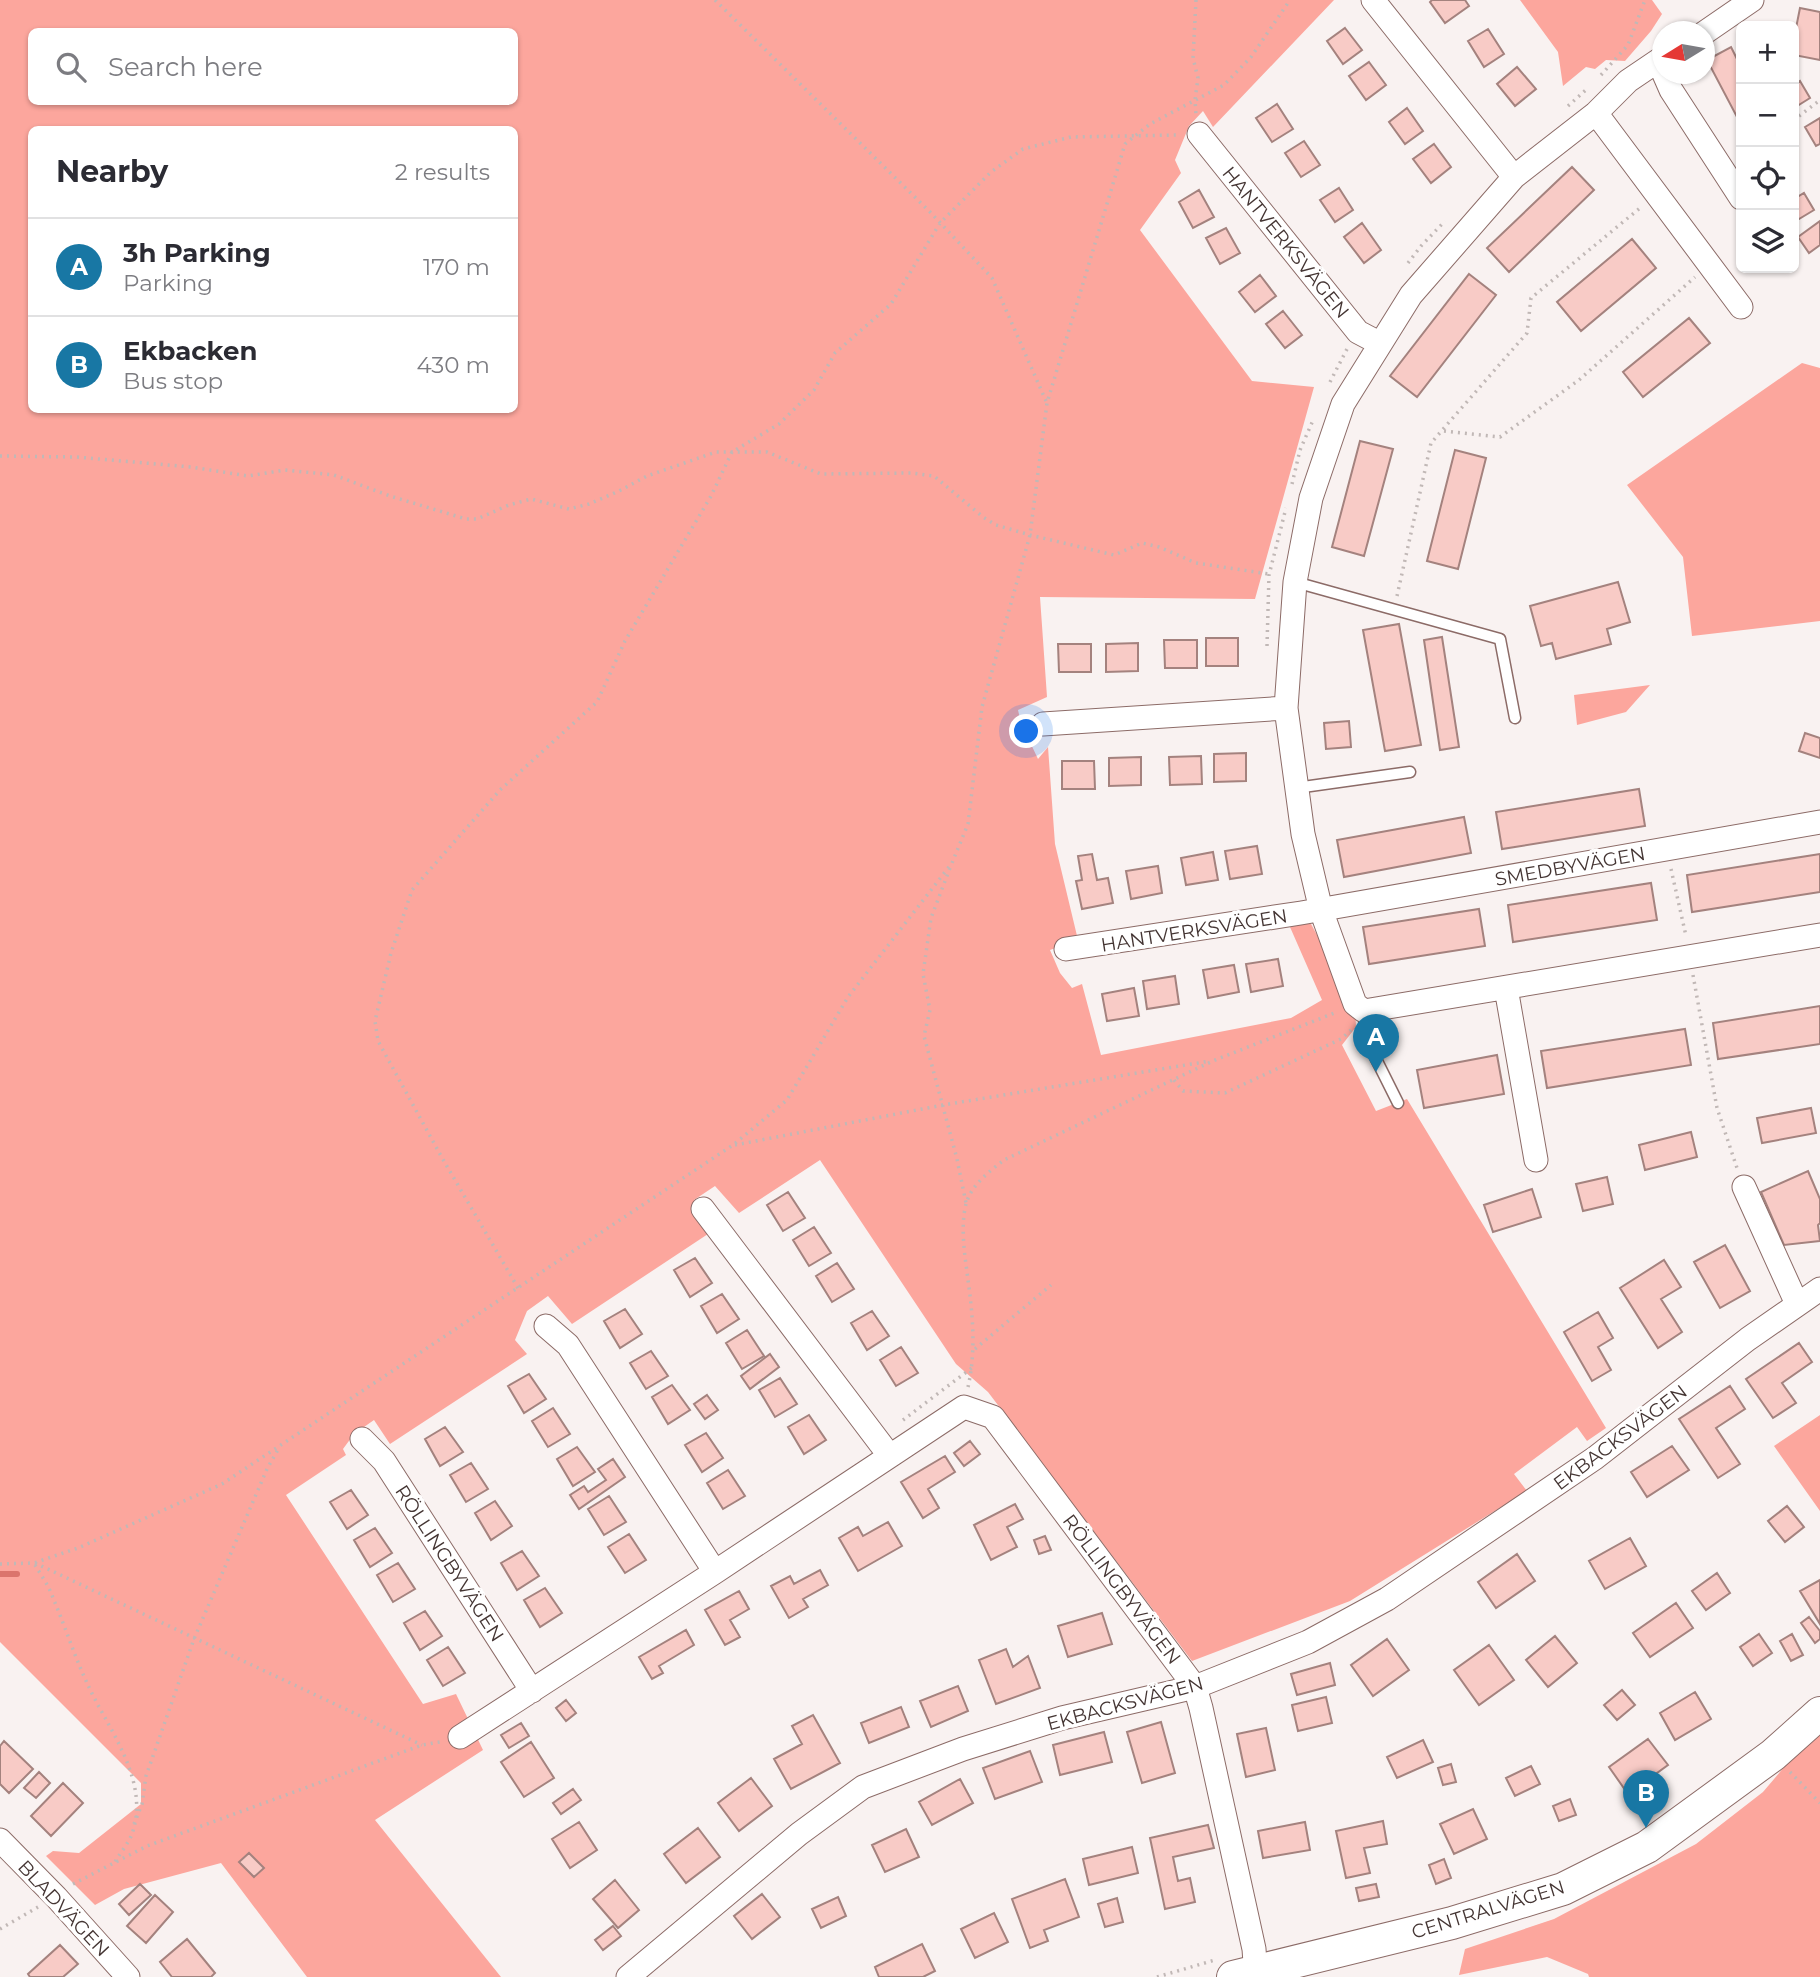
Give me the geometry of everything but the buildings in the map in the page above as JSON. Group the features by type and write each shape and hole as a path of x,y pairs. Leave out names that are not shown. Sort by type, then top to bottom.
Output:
{"street":[{"path":"1373,0 1514,177"},
{"path":"1715,25 1752,0"},
{"path":"1652,70 1628,81 1596,113 1514,177 1411,295 1343,404 1311,498 1295,582 1286,708 1303,834 1321,910 1355,1004 1352,1013 1820,935"},
{"path":"1669,84 1736,190"},
{"path":"1596,113 1707,266 1741,307"},
{"name":"HANTVERKSVÄGEN","path":"1199,134 1358,332 1379,343"},
{"path":"1043,724 1286,708"},
{"name":"SMEDBYVÄGEN","path":"1321,910 1820,822"},
{"name":"HANTVERKSVÄGEN","path":"1066,949 1321,910"},
{"path":"1506,988 1536,1160"},
{"path":"1744,1187 1797,1304"},
{"path":"703,1209 889,1455"},
{"name":"EKBACKSVÄGEN","path":"628,1977 799,1834 863,1787 963,1749 1062,1718 1195,1687 1308,1643 1387,1599 1595,1458 1820,1289"},
{"path":"546,1326 568,1345 715,1573"},
{"path":"460,1737 715,1573 964,1407"},
{"name":"RÖLLINGBYVÄGEN","path":"964,1407 993,1417 1195,1687 1254,1949 1240,1971"},
{"name":"RÖLLINGBYVÄGEN","path":"362,1440 384,1461 533,1691"},
{"name":"CENTRALVÄGEN","path":"1240,1971 1452,1923 1563,1889 1647,1847 1773,1755 1820,1713"},
{"name":"BLADVÄGEN","path":"0,1840 56,1896 128,1977"}],"lane":[{"path":"1295,582 1500,639 1515,718"},
{"path":"1296,788 1410,772"},
{"path":"1352,1013 1398,1103"}],"path":[{"path":"715,0 992,278 1047,403"},
{"path":"518,1288 378,1041 375,1021 391,953 412,890 500,790 597,702 625,641 711,496 732,452 779,424 814,390 835,353 891,304 940,223 991,172 1023,149 1071,138 1199,134 1195,100 1198,78 1193,58 1196,0"},
{"path":"964,1407 974,1350 965,1252 966,1203 957,1159 923,1036 930,1010 922,974 931,918 968,824 982,706 1030,535 1047,403 1125,144 1150,124 1224,85 1242,67 1290,0"},
{"path":"1564,109 1594,83 1628,46 1645,0"},
{"path":"1799,116 1820,100"},
{"path":"1394,608 1431,443 1527,333 1531,298 1656,195"},
{"path":"1405,268 1420,246 1448,218"},
{"path":"1444,431 1500,437 1579,380 1707,266"},
{"path":"1327,389 1338,364 1358,332"},
{"path":"1291,488 1300,450 1316,413"},
{"path":"0,456 76,457 191,467 248,476 285,470 334,475 390,496 466,519 477,519 531,499 569,509 589,504 620,491 647,475 716,452 766,452 821,474 911,473 934,476 996,525 1030,535 1114,555 1142,543 1159,547 1196,563 1269,575"},
{"path":"1268,656 1269,575 1288,500"},
{"path":"1667,849 1690,957 1717,1108 1744,1187"},
{"path":"0,1564 34,1563 78,1548 222,1484 733,1145 787,1100 848,997 952,863"},
{"path":"966,1203 977,1184 1004,1160 1215,1060 1352,1013 1352,1029 1341,1040 1225,1093 1184,1091 1174,1080"},
{"path":"733,1145 943,1105 1215,1060"},
{"path":"974,1350 1051,1285"},
{"path":"115,1863 131,1836 142,1804 146,1776 194,1639 279,1447"},
{"path":"0,1929 68,1886 147,1846 422,1745 34,1563"},
{"path":"34,1563 53,1597 87,1685 122,1747 132,1778 134,1824"},
{"path":"1773,1755 1820,1803"},
{"path":"1157,1977 1240,1971"}],"shaded area":[{"path":"0,0 1334,0 1213,127 1203,111 1189,126 1175,160 1181,173 1140,230 1252,381 1314,387 1255,599 1040,597 1047,697 1018,710 1021,723 1038,759 1048,747 1055,844 1078,940 1050,950 1060,973 1072,988 1082,984 1101,1055 1291,1018 1322,1000 1290,927 1302,921 1311,924 1355,1004 1356,1027 1342,1045 1376,1111 1407,1099 1606,1428 1587,1441 1577,1427 1514,1474 1527,1491 1350,1601 1192,1661 988,1392 956,1364 820,1160 739,1213 715,1186 694,1200 711,1232 572,1324 548,1296 527,1311 515,1340 527,1354 390,1444 374,1420 354,1434 343,1449 346,1455 286,1495 423,1704 456,1694 483,1750 375,1820 501,1977 307,1977 221,1863 124,1889 95,1905 46,1856 53,1851 79,1853 141,1804 141,1783 0,1642"},
{"path":"1520,0 1652,0 1662,14 1657,21 1652,21 1651,31 1625,61 1606,60 1595,69 1586,67 1563,86 1558,52"},
{"path":"1802,363 1820,368 1820,621 1692,636 1683,557 1627,485"},
{"path":"1650,685 1626,712 1577,725 1574,695"},
{"path":"1820,1415 1820,1511 1774,1446"},
{"path":"1820,1725 1820,1977 1589,1977 1588,1974 1547,1957 1459,1975 1465,1949 1554,1919 1696,1844 1763,1792"}],"waterway":[{"path":"0,1574 17,1574"}],"place":[{"name":"3h Parking","path":"1376,1072"},
{"name":"Ekbacken","path":"1646,1828"}]}
